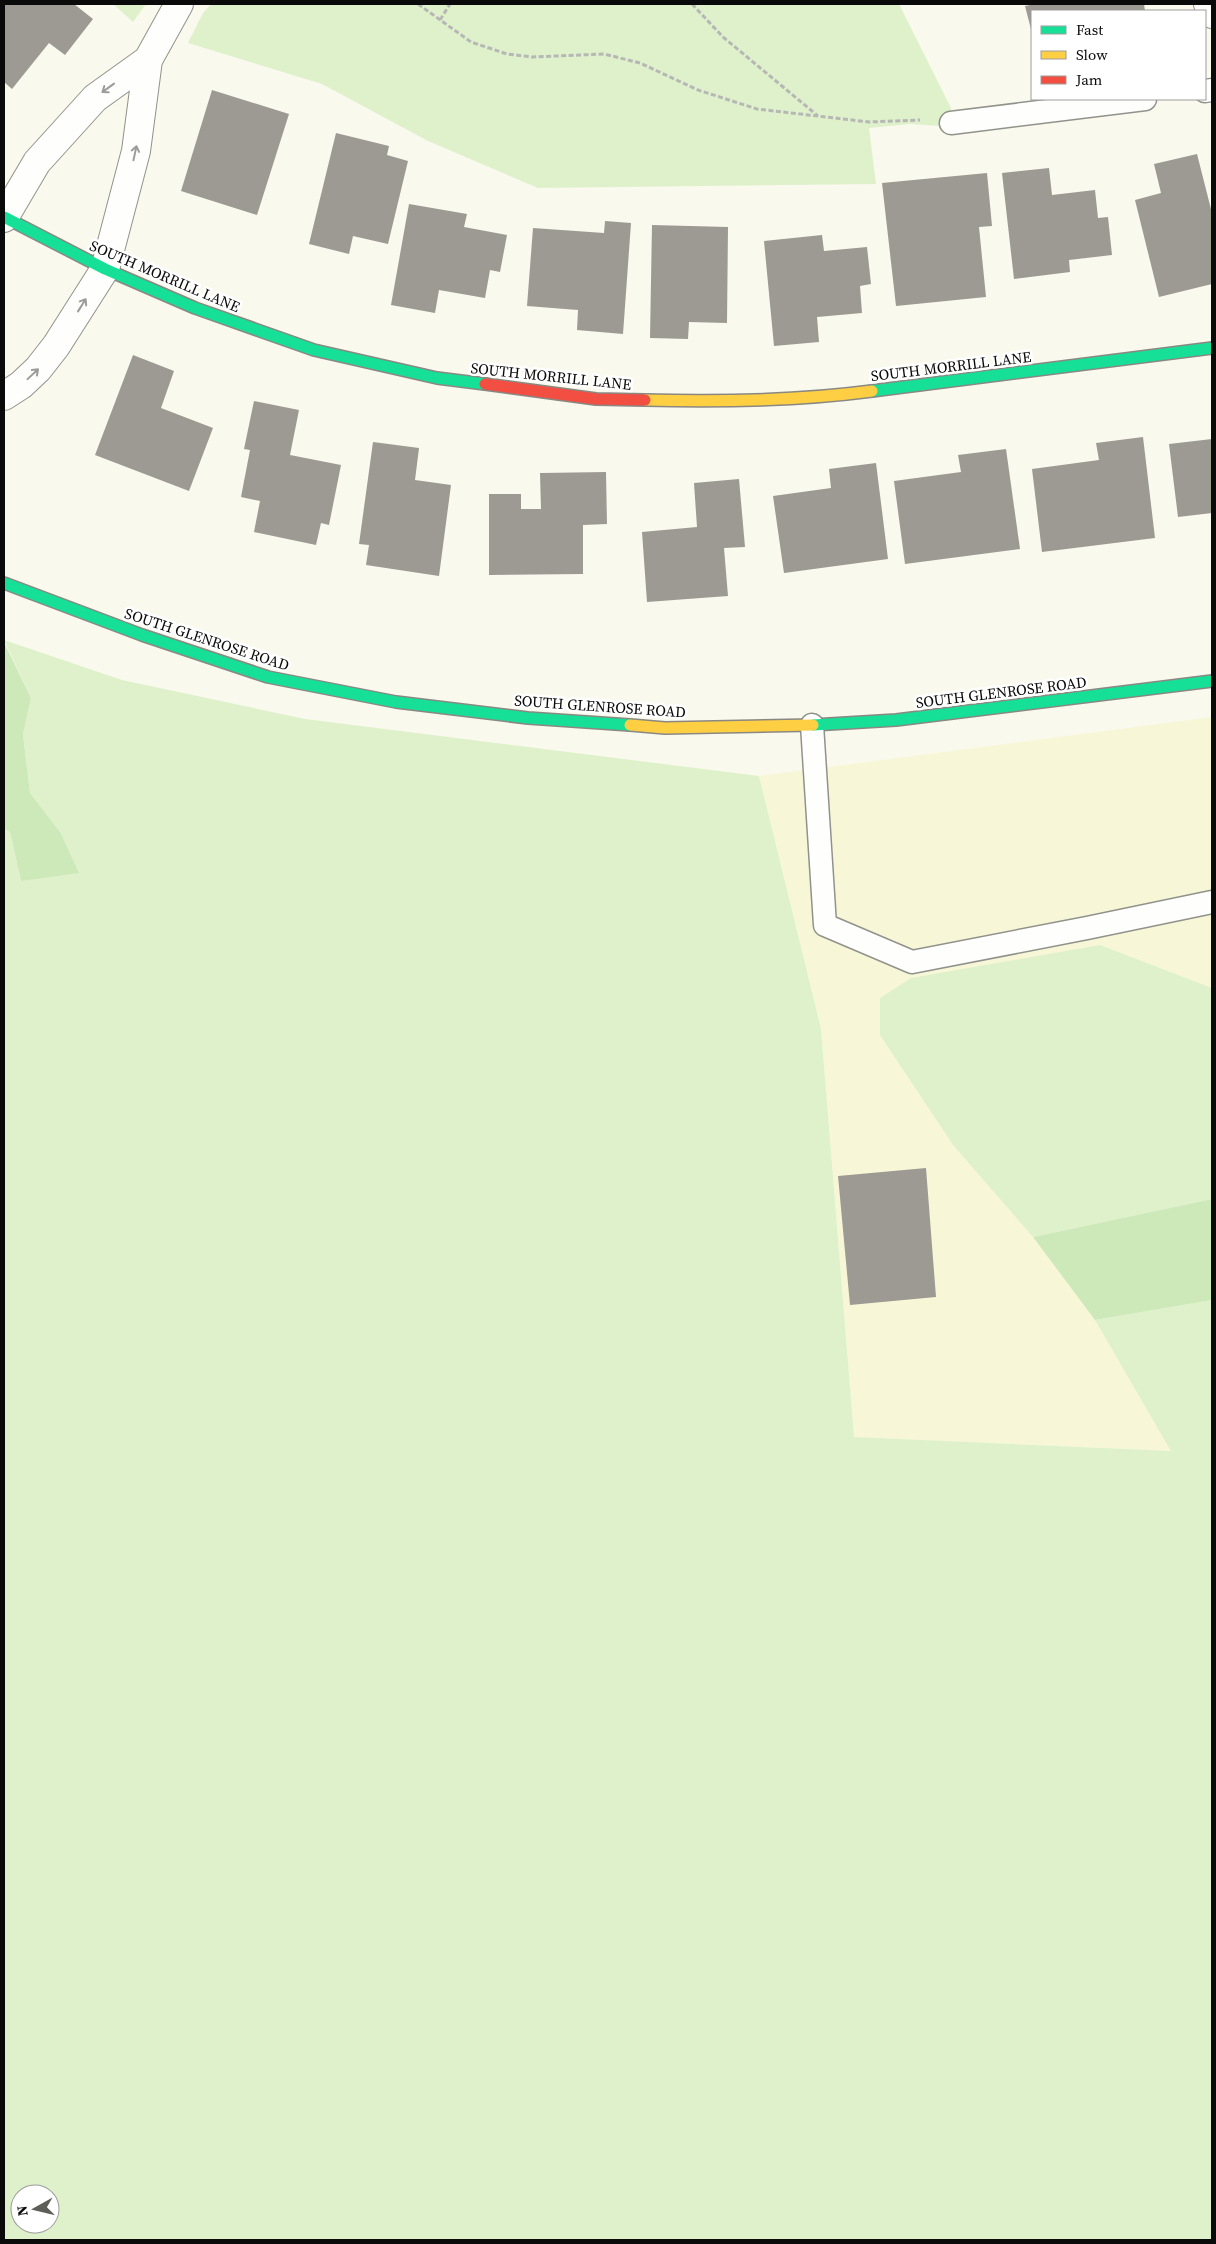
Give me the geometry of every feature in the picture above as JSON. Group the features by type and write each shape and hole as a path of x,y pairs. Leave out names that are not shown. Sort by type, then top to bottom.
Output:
{"street":[{"path":"4,396 22,385 38,369 56,346 105,270 136,151 148,60 179,4"},
{"path":"1208,4 1212,14"},
{"path":"4,217 37,162 95,98 148,60"},
{"name":"SOUTH MORRILL LANE","path":"4,217 105,270 196,308 314,350 437,378 596,399 707,402 816,398 1212,348"},
{"name":"SOUTH GLENROSE ROAD","path":"4,582 142,635 268,677 396,702 528,718 665,728 812,725 896,720 1212,681"}],"lane":[{"path":"951,123 1137,100"},
{"path":"812,725 825,925 912,962 1212,902"}],"path":[{"path":"418,4 471,42 507,54 532,57 604,54 640,63 698,90 757,109 868,122 907,120 951,123"},
{"path":"440,20 450,4"},
{"path":"692,4 723,37 819,117"}],"green space":[{"path":"113,4 146,4 133,22"},
{"path":"211,4 899,4 951,108 953,127 910,124 869,128 876,184 538,188 428,141 322,84 188,43 203,13"},
{"path":"4,640 122,680 305,719 759,776 821,1029 854,1437 1171,1451 1095,1320 1212,1300 1212,2240 4,2240 4,829 10,832 21,881 60,832 30,793 23,735 31,698"},
{"path":"4,642 31,698 23,735 30,793 60,832 79,873 21,881 10,832 4,829"},
{"path":"1212,717 1212,988 1100,945 880,1035 953,1145 1033,1237 1095,1320 1172,1451 854,1437 821,1029 759,776"},
{"path":"1100,945 1212,988 1212,1199 1033,1237 953,1145 880,1035 880,998 911,978"},
{"path":"1212,1199 1212,1300 1095,1320 1033,1237"}],"building":[{"path":"4,4 74,4 93,19 65,55 49,43 12,89 4,82"},
{"path":"1035,4 1144,4 1145,10 1031,10 1031,29 1025,6"},
{"path":"212,90 289,114 257,215 181,191"},
{"path":"336,133 389,146 387,155 408,161 388,244 353,236 349,254 309,244"},
{"path":"1197,154 1212,213 1212,284 1159,297 1135,200 1161,193 1154,164"},
{"path":"1049,168 1052,195 1095,190 1098,218 1108,217 1112,255 1069,260 1070,272 1014,279 1002,173"},
{"path":"987,173 992,226 979,227 986,297 896,306 882,183"},
{"path":"409,204 467,214 464,227 507,235 500,272 490,270 485,298 439,290 435,313 391,305"},
{"path":"605,221 631,223 623,334 577,330 578,310 527,306 533,228 604,233"},
{"path":"652,225 728,227 727,323 689,322 688,339 650,338"},
{"path":"822,235 824,251 867,247 871,284 860,286 862,313 817,317 819,342 774,346 764,241"},
{"path":"133,355 174,371 161,408 213,428 189,491 95,455"},
{"path":"254,401 299,410 290,455 341,465 329,525 321,523 316,545 254,532 260,501 241,497 250,450 244,449"},
{"path":"1143,437 1155,538 1042,552 1032,469 1099,460 1096,443"},
{"path":"1212,439 1212,513 1178,517 1169,444"},
{"path":"373,442 419,448 415,480 451,485 439,576 366,565 369,545 359,544"},
{"path":"1006,449 1020,549 905,564 894,481 961,472 958,455"},
{"path":"876,463 888,559 784,573 773,496 831,488 829,469"},
{"path":"606,472 607,524 583,525 583,574 489,575 489,494 521,494 521,509 541,509 540,473"},
{"path":"739,479 745,547 724,548 728,596 647,602 642,532 697,527 694,483"},
{"path":"926,1168 936,1297 850,1305 838,1176"}],"traffic: fast":[{"path":"4,217 105,269 195,308 314,350 437,378 485,384"},
{"path":"872,391 1212,348"},
{"path":"4,583 142,635 268,677 396,702 528,718 630,725"},
{"path":"813,725 896,720 1212,681"}],"traffic: slow":[{"path":"645,400 758,400 872,391"},
{"path":"630,725 665,728 813,725"}],"traffic: jam":[{"path":"485,384 596,399 645,400"}]}
